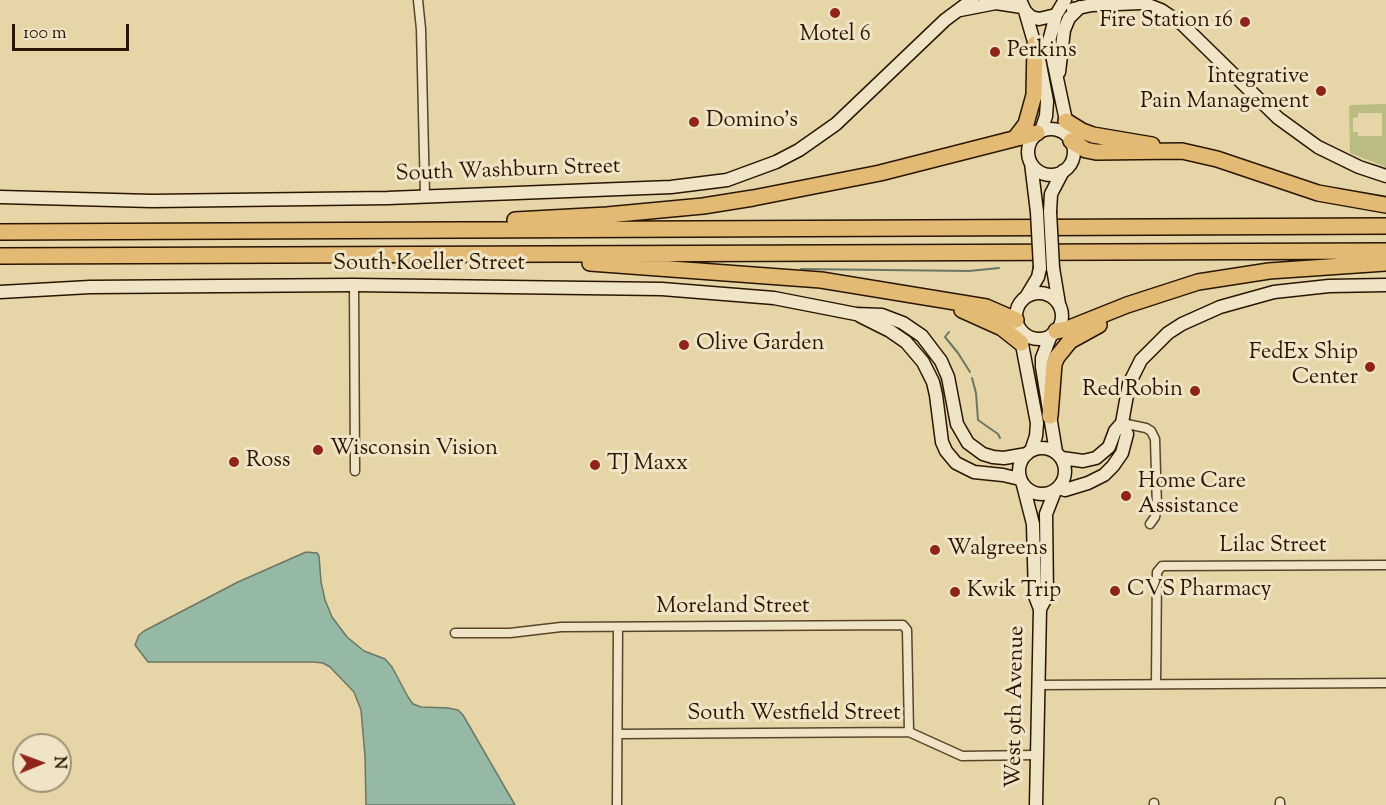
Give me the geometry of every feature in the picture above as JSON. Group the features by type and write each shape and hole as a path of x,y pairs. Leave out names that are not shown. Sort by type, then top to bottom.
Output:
{"highway":[{"path":"1016,137 1026,124 1032,103 1035,44"},
{"path":"1066,121 1093,135 1217,159 1318,193 1386,206"},
{"path":"429,231 471,222 607,215 703,206 753,198 880,173 1039,132"},
{"path":"1070,139 1086,150 1096,153 1182,151"},
{"path":"0,232 1386,226"},
{"path":"0,256 1386,251"},
{"path":"572,254 589,263 821,280 943,302 986,307 1000,312 1018,324"},
{"path":"1054,333 1198,282 1335,265 1386,263"},
{"path":"1050,416 1054,364 1063,348 1070,341 1144,300"},
{"path":"943,302 983,318 1021,343"}],"street":[{"path":"418,0 422,37 425,195"},
{"name":"South Washburn Street","path":"0,197 152,201 388,198 671,188 727,180 792,154 836,124 939,25 972,0"},
{"path":"1057,490 1064,482 1065,465 1059,455 1050,416 1042,358 1062,318 1053,268 1051,194 1063,171 1072,160 1074,150 1049,41 1065,0"},
{"path":"1058,14 1080,8 1138,1 1161,10 1182,24 1278,118 1318,147 1359,167 1386,176"},
{"name":"South Washburn Street","path":"959,11 996,3 1022,6 1039,19 1058,14"},
{"path":"1022,6 1035,44 1047,101 1046,116 1029,146 1037,212 1040,268 1038,277 1018,307 1021,343 1037,423 1036,436 1020,465 1022,482 1030,491 1047,494 1065,490 1088,483 1104,475 1113,466 1124,445 1126,434 1122,423 1127,390 1142,360 1156,344 1182,324 1226,305 1274,292 1329,286 1386,285"},
{"path":"1058,85 1064,30 1070,18 1080,8"},
{"path":"1039,132 1056,129 1070,139"},
{"path":"1030,162 1045,174 1051,175 1063,171"},
{"path":"354,285 355,471"},
{"name":"South Koeller Street","path":"0,292 90,286 354,285 698,290 774,298 856,314 882,315 894,319 922,336 936,353 945,369 957,424 972,447 993,457 1004,458 1029,452"},
{"path":"1026,297 1032,294 1045,294 1059,305"},
{"name":"South Koeller Street","path":"856,314 897,335 923,362 933,382 942,441 946,451 956,463 974,472 1003,475 1022,482"},
{"path":"1018,324 1023,333 1037,339 1054,333"},
{"path":"1029,452 1044,448 1059,455 1083,461 1100,456 1122,423"},
{"path":"1122,423 1149,429 1156,442 1157,507 1155,517 1150,524"},
{"name":"West 9th Avenue","path":"1022,482 1033,524 1035,596 1040,609 1036,805"},
{"name":"West 9th Avenue","path":"1040,609 1047,596 1046,514 1057,490"},
{"name":"Lilac Street","path":"1156,684 1157,572 1160,567 1166,565 1386,565"},
{"name":"Moreland Street","path":"455,633 510,633 551,628 903,625 907,630 909,732"},
{"path":"617,805 618,627"},
{"path":"1037,685 1386,683"},
{"name":"South Westfield Street","path":"618,734 909,732 962,756 1036,755"}],"green space":[{"path":"1386,104 1386,167 1350,153 1350,105","holes":["1358,113 1382,113 1382,136 1358,136 1358,132 1353,132 1353,118 1358,117"]}],"shaded area":[{"path":"306,552 317,553 319,556 325,600 332,617 347,637 364,651 385,659 413,704 421,707 458,710 463,715 515,805 366,805 361,710 354,692 330,667 314,662 148,662 135,645 139,635 144,631 238,582"}],"waterway":[{"path":"801,269 969,271 999,268"},
{"path":"949,332 945,337 970,372"},
{"path":"972,378 976,393 978,420 998,434 1000,438"}],"place":[{"name":"Motel 6","path":"835,13"},
{"name":"Fire Station 16","path":"1245,22"},
{"name":"Perkins","path":"995,52"},
{"name":"Integrative Pain Management","path":"1321,91"},
{"name":"Domino's","path":"694,122"},
{"name":"Olive Garden","path":"684,345"},
{"name":"FedEx Ship Center","path":"1370,367"},
{"name":"Red Robin","path":"1195,391"},
{"name":"Wisconsin Vision","path":"318,450"},
{"name":"Ross","path":"234,462"},
{"name":"TJ Maxx","path":"595,465"},
{"name":"Home Care Assistance","path":"1126,496"},
{"name":"Walgreens","path":"935,550"},
{"name":"CVS Pharmacy","path":"1115,591"},
{"name":"Kwik Trip","path":"955,592"}]}
